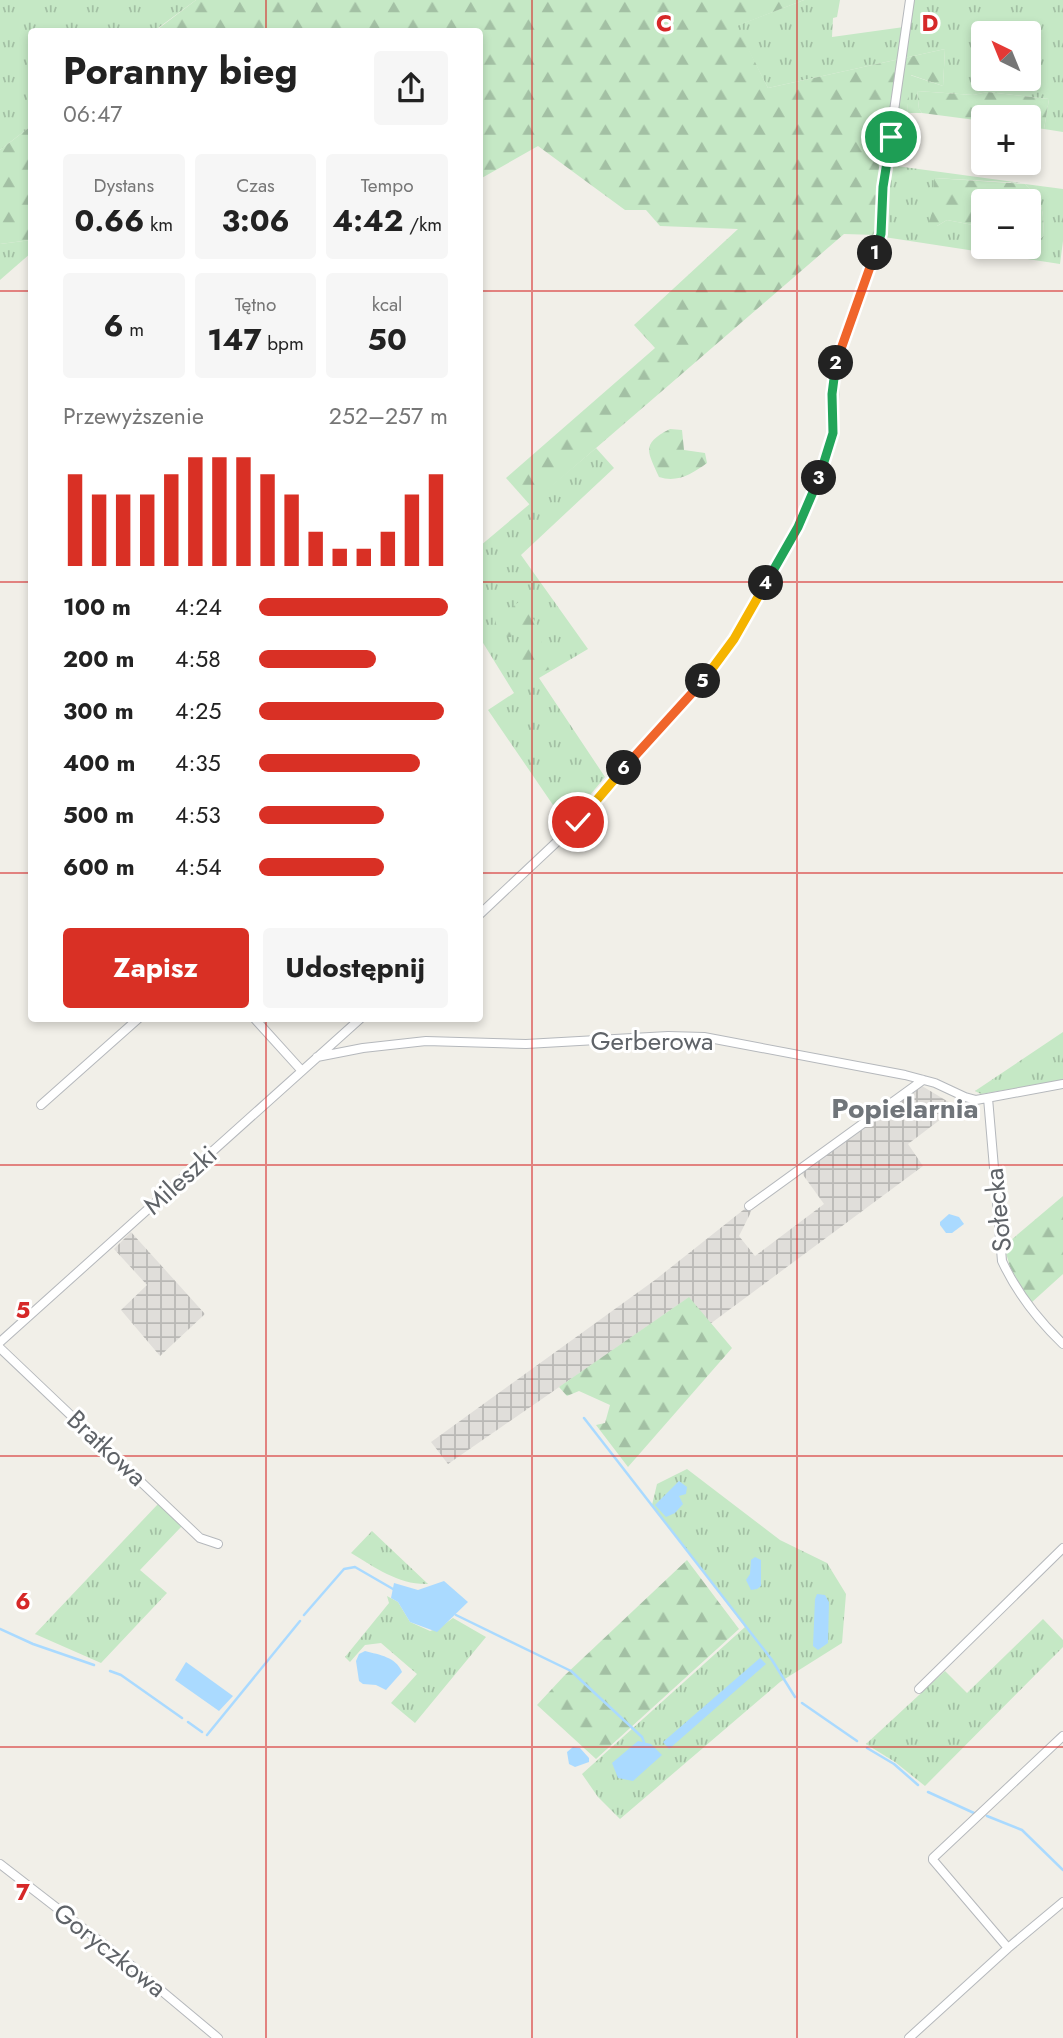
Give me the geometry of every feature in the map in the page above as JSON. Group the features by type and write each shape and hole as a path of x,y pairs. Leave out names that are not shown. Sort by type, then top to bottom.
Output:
{"street":[{"path":"483,911 578,822 716,665 734,639 806,509 833,433 835,369 881,234 883,187 910,0"},
{"path":"41,1105 134,1022"},
{"path":"258,1022 302,1071"},
{"name":"Mileszki","path":"0,1342 356,1022"},
{"name":"Gerberowa","path":"317,1057 363,1048 426,1041 526,1044 668,1036 704,1037 923,1080 976,1100 1063,1084"},
{"path":"749,1206 923,1080"},
{"name":"Sołecka","path":"988,1098 1002,1261 1026,1302 1063,1344"},
{"name":"Bratkowa","path":"0,1348 200,1538 218,1544"},
{"path":"919,1689 1063,1548"},
{"path":"1008,1948 933,1858 1063,1736"},
{"name":"Goryczkowa","path":"0,1864 133,1967 218,2038"},
{"path":"909,2038 1063,1902"}],"shaded area":[{"path":"922,1086 957,1107 908,1144 923,1166 710,1324 688,1298 448,1464 431,1442 655,1280 747,1207 751,1212 739,1236 755,1256 824,1204 801,1172"},
{"path":"131,1232 205,1314 160,1356 121,1310 147,1285 114,1249"}],"green space":[{"path":"0,0 196,0 158,28 28,28 28,128 0,150"},
{"path":"196,0 804,0 737,26 768,88 945,49 943,86 911,75 907,113 892,114 876,235 844,234 530,505 506,478 655,348 634,325 738,229 660,226 646,210 625,210 538,146 483,177 483,28 159,28"},
{"path":"804,0 840,0 837,17 833,18 832,37 904,27 908,0 1063,0 1063,132 1044,129 1049,99 988,92 973,95 917,91 922,113 907,113 910,75 943,86 945,49 768,88 736,26"},
{"path":"917,91 973,95 988,92 1049,99 1044,129 1041,129 1041,105 971,105 971,119 922,113"},
{"path":"28,128 28,240 0,244 0,150"},
{"path":"889,165 1022,183 934,178 937,226 947,220 971,225 971,250 884,237"},
{"path":"934,178 1025,184 1030,189 971,189 971,225 947,220 937,226 928,226 934,205"},
{"path":"1025,184 1063,189 1060,264 1027,259 1041,259 1041,238 1044,235 1041,189 1030,189"},
{"path":"1041,207 1043,219 1044,235 1041,238"},
{"path":"28,240 28,256 0,280 0,244"},
{"path":"670,429 682,430 684,450 705,453 707,463 684,476 672,479 659,477 650,455 650,444"},
{"path":"596,448 614,468 521,555 588,649 539,678 605,777 566,824 488,710 514,693 483,643 483,543"},
{"path":"521,600 540,629 543,649 558,665 548,670 533,672 519,664 516,649 529,643 520,627 511,637 507,637 496,625 495,617"},
{"path":"1063,1032 1063,1080 981,1094 975,1091"},
{"path":"1063,1196 1063,1274 1031,1303 1010,1267 1004,1246"},
{"path":"689,1297 732,1348 628,1467 596,1425 605,1423 610,1405 579,1391 567,1396 559,1387"},
{"path":"687,1469 780,1540 827,1563 846,1594 842,1643 780,1682 620,1819 598,1797 582,1774 745,1627 652,1505 657,1484"},
{"path":"158,1504 182,1526 140,1570 167,1593 101,1663 35,1634"},
{"path":"372,1531 428,1584 397,1579 351,1553"},
{"path":"687,1560 739,1629 596,1759 537,1705"},
{"path":"387,1596 398,1602 410,1622 430,1631 453,1618 486,1637 415,1723 391,1703 417,1674 381,1643 365,1645 350,1662 345,1657 389,1603"},
{"path":"1043,1619 1063,1640 1063,1647 925,1786 895,1762 866,1744 945,1671 967,1693"}],"water":[{"path":"949,1214 959,1217 964,1224 952,1233 946,1233 940,1222"},
{"path":"679,1481 687,1487 686,1494 679,1496 683,1504 675,1513 666,1517 655,1505"},
{"path":"755,1557 761,1560 761,1586 751,1590 746,1580 750,1574 751,1560"},
{"path":"444,1581 468,1602 437,1632 410,1622 398,1602 391,1598 394,1583 418,1590"},
{"path":"817,1594 825,1595 829,1602 828,1643 818,1650 813,1646"},
{"path":"365,1651 387,1657 396,1663 402,1672 386,1690 359,1681 356,1661 359,1654"},
{"path":"760,1658 766,1664 669,1749 663,1742"},
{"path":"186,1662 233,1696 219,1711 175,1680"},
{"path":"638,1741 651,1744 662,1755 633,1781 618,1778 612,1763"},
{"path":"573,1747 580,1748 589,1758 589,1762 575,1767 569,1764 567,1752"}],"waterway":[{"path":"584,1418 772,1660 795,1697"},
{"path":"304,1615 344,1569 355,1567 393,1589"},
{"path":"456,1615 571,1671 642,1737 644,1742"},
{"path":"207,1735 300,1621"},
{"path":"0,1629 33,1644 94,1665"},
{"path":"110,1671 121,1675 182,1718"},
{"path":"802,1703 857,1741"},
{"path":"188,1722 202,1732"},
{"path":"867,1748 894,1764 918,1785"},
{"path":"928,1792 974,1813"},
{"path":"987,1816 1022,1830 1063,1870"}],"district":[{"name":"Popielarnia","path":"905,1108"}],"route":[{"path":"578,822 716,665 734,639 798,527 828,452 833,433 832,394 835,369 881,234 883,187 891,137"}]}
